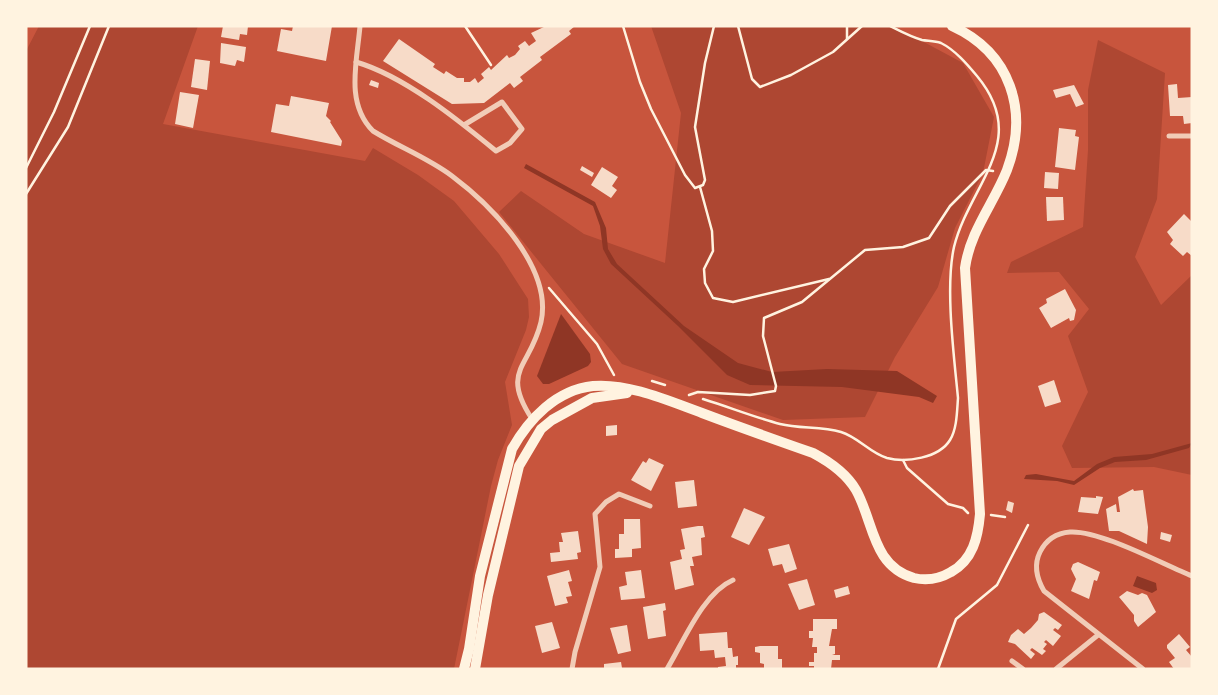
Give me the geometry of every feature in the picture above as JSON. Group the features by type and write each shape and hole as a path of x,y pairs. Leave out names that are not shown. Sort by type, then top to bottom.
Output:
{"main road":[{"path":"464,669 469,649 480,576 506,465 515,443 532,419 564,395 580,389 611,386 671,402 813,453 827,460 847,477 856,489 877,547 885,560 895,569 908,576 932,580 953,571 970,554 978,535 980,514 965,268 975,231 1006,171 1015,143 1017,118 1014,98 1008,80 997,59 978,42 952,26"},
{"path":"476,669 488,595 519,466 541,430 569,409 592,398 635,392"}],"street":[{"path":"360,26 355,98 364,122 373,131 452,176 478,198 516,241 537,276 543,306 541,320 532,347 519,368 516,380 520,400 541,430"},
{"path":"356,62 380,69 464,125 496,152 510,143 522,129 502,102 464,125"},
{"path":"1169,136 1192,136"},
{"path":"572,669 575,652 600,567 595,514 606,502 619,494 650,506"},
{"path":"1142,669 1053,600 1039,582 1036,573 1039,554 1052,538 1072,532 1094,536 1192,576"},
{"path":"667,669 708,600 723,585 733,580"},
{"path":"1056,669 1098,635"},
{"path":"1012,661 1023,669"}],"path":[{"path":"26,168 54,112 90,26"},
{"path":"26,194 68,127 109,26"},
{"path":"465,26 491,66"},
{"path":"624,26 640,82 662,133 691,184 696,188 700,187"},
{"path":"714,26 705,63 695,127 704,180 700,187 712,231 713,251 704,269 705,283 713,298 732,302 832,279"},
{"path":"738,26 752,79 760,87 833,52 862,26"},
{"path":"847,26 847,39"},
{"path":"682,392 779,424 840,432 858,440 886,458 903,460 920,458 937,451 950,440 956,418 958,398 950,268 958,233 993,157 1000,128 994,98 965,61 940,43 922,40 890,26"},
{"path":"671,402 698,392 750,395 775,391 776,386 763,336 764,318 802,302 865,250 903,247 929,238 950,206 986,170 1006,171"},
{"path":"537,276 597,344 614,375 622,376"},
{"path":"645,380 667,386"},
{"path":"903,460 907,468 948,504 963,508 968,513"},
{"path":"991,515 1005,517"},
{"path":"938,669 956,619 997,585 1028,525"}],"shaded area":[{"path":"39,26 198,26 163,124 365,161 373,148 418,175 454,201 499,254 528,299 529,317 526,330 505,382 512,425 498,460 491,486 454,669 26,669 26,51"},
{"path":"651,26 894,26 963,63 994,117 983,173 955,228 938,287 895,357 865,417 783,420 622,364 499,212 521,191 584,234 665,263 681,113"},
{"path":"1098,40 1165,73 1157,199 1135,257 1161,305 1192,275 1192,475 1154,467 1072,468 1062,446 1088,392 1068,336 1089,309 1059,272 1007,273 1011,262 1083,227 1088,150 1088,90"},
{"path":"526,164 595,202 606,228 608,249 617,264 684,326 738,363 772,372 827,369 897,371 937,396 933,403 919,397 842,387 750,385 727,375 678,326 611,264 603,249 600,226 593,206 524,168"},
{"path":"561,314 590,354 591,362 588,366 549,384 543,384 537,376"},
{"path":"1192,443 1189,448 1146,460 1115,462 1100,468 1074,485 1057,481 1024,479 1026,475 1036,474 1074,481 1097,464 1114,457 1152,454"},
{"path":"1137,576 1156,583 1157,590 1152,593 1133,586"}],"building":[{"path":"223,26 248,26 247,35 240,34 239,40 221,37"},
{"path":"293,26 332,26 326,61 277,51 281,29 292,31"},
{"path":"546,26 575,26 569,31 571,34 540,57 542,60 520,77 523,81 514,88 510,83 484,103 452,104 383,61 399,39 435,64 433,67 444,74 446,71 457,78 464,78 464,82 470,82 475,78 478,83 484,78 481,74 489,67 491,70 507,55 509,58 515,55 520,49 518,46 525,41 529,46 536,41 531,33"},
{"path":"221,43 246,47 244,62 237,60 235,66 220,63"},
{"path":"195,59 210,61 207,90 191,87"},
{"path":"371,80 379,83 378,88 369,85"},
{"path":"1177,84 1178,98 1192,97 1192,123 1184,124 1183,116 1170,116 1168,85"},
{"path":"1074,85 1084,104 1076,107 1070,94 1056,98 1053,90"},
{"path":"180,92 199,95 193,128 175,124"},
{"path":"291,96 329,103 326,116 331,121 342,141 341,146 271,132 276,104 289,106"},
{"path":"1059,128 1076,130 1075,136 1079,137 1075,170 1055,167"},
{"path":"582,166 594,173 592,177 580,170"},
{"path":"602,167 618,177 612,186 617,190 611,198 591,185"},
{"path":"1045,172 1059,173 1058,189 1044,188"},
{"path":"1046,197 1063,197 1064,220 1047,221"},
{"path":"1184,214 1192,222 1192,256 1187,252 1183,256 1170,244 1173,240 1167,232"},
{"path":"1065,289 1076,310 1074,320 1070,321 1069,318 1051,328 1039,308 1047,303 1046,299"},
{"path":"1054,380 1061,402 1045,407 1038,386"},
{"path":"617,425 617,435 606,436 606,426"},
{"path":"649,458 664,465 651,491 631,480 643,461 646,463"},
{"path":"694,480 697,506 678,508 675,482"},
{"path":"1133,489 1134,491 1143,490 1148,527 1147,544 1119,531 1109,531 1106,509 1116,504 1117,512 1120,512 1118,497"},
{"path":"1096,496 1103,497 1098,514 1078,512 1081,497 1096,498"},
{"path":"1008,501 1014,503 1012,513 1006,510"},
{"path":"744,508 765,517 749,545 731,537"},
{"path":"624,519 640,519 641,548 632,549 632,557 615,558 615,549 619,549 619,534 624,534"},
{"path":"703,526 705,537 701,538 702,555 692,557 694,566 690,566 694,585 675,590 670,562 682,559 680,550 685,549 681,529"},
{"path":"578,531 581,552 577,553 578,559 551,562 550,553 560,552 559,542 563,542 561,533"},
{"path":"1161,532 1172,535 1170,542 1160,539"},
{"path":"789,544 797,569 785,573 782,564 773,566 768,549"},
{"path":"1078,562 1100,572 1097,581 1094,580 1089,599 1071,591 1076,579 1071,569 1073,564"},
{"path":"569,570 572,581 568,582 572,596 566,597 568,603 555,606 547,576"},
{"path":"641,570 645,598 621,600 619,587 627,585 625,572"},
{"path":"807,579 815,605 799,610 788,584"},
{"path":"848,586 850,594 836,598 834,590"},
{"path":"1127,591 1138,595 1142,593 1147,595 1156,612 1138,627 1134,621 1134,615 1119,597"},
{"path":"665,603 666,610 663,611 666,636 648,639 643,607"},
{"path":"1044,612 1062,625 1058,630 1055,628 1053,630 1061,636 1053,646 1046,640 1044,642 1047,644 1043,649 1046,651 1042,655 1032,648 1030,650 1035,654 1031,659 1015,644 1008,642 1011,635 1018,629 1024,634 1038,620 1039,614"},
{"path":"813,619 837,619 837,629 832,629 829,646 835,646 835,654 832,655 840,655 840,660 832,660 831,669 814,669 814,666 809,666 809,662 814,662 814,653 817,653 817,647 812,647 813,638 809,638 809,631 813,631"},
{"path":"552,622 560,648 542,653 535,626"},
{"path":"627,625 631,651 618,654 610,628"},
{"path":"727,632 728,648 732,648 733,657 738,656 738,665 736,665 736,669 718,669 718,667 726,666 725,657 715,658 714,650 700,651 699,634"},
{"path":"1179,634 1190,647 1186,650 1192,657 1192,669 1174,669 1169,662 1175,658 1167,648 1167,645"},
{"path":"778,646 778,659 782,659 782,669 764,669 764,664 760,663 760,653 755,652 755,647"},
{"path":"621,662 622,668 604,669 604,664"}]}
